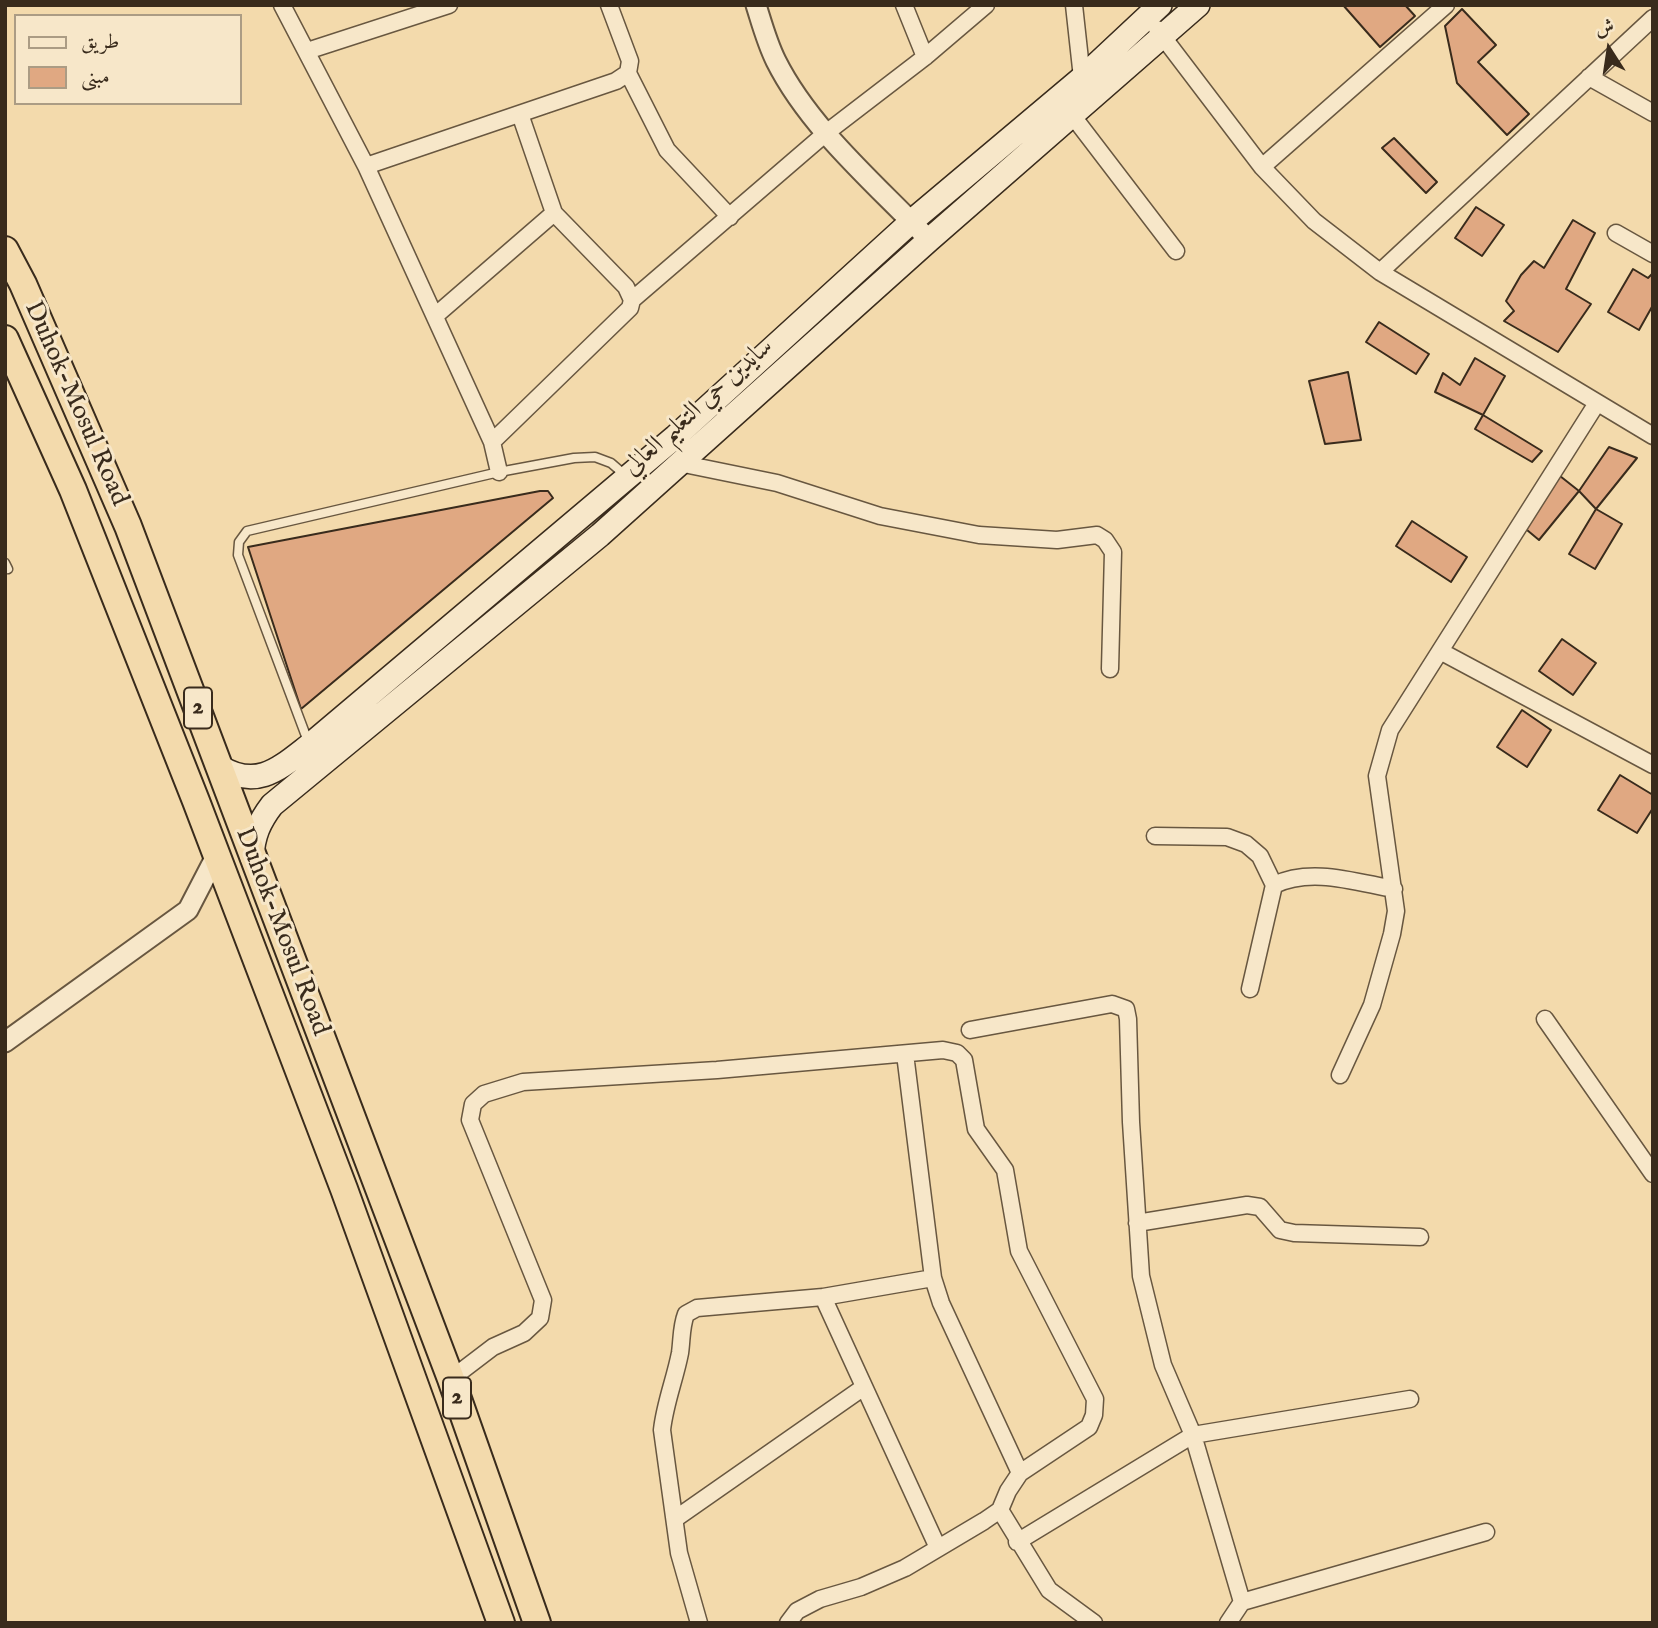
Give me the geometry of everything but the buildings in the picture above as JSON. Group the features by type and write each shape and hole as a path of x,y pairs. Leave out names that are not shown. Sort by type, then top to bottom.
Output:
{"highway":[{"name":"Duhok-Mosul Road","path":"5,250 14,288 128,526 451,1379 537,1623"},
{"name":"Duhok-Mosul Road","path":"5,339 74,490 216,856 344,1189 501,1623"}],"main road":[{"name":"سايدين حي التعليم العالي","path":"252,857 253,839 260,821 272,806 530,594 1198,5"},
{"name":"سايدين حي التعليم العالي","path":"220,767 243,777 269,774 310,745 685,428 912,221 1082,78 1153,11"}],"street":[{"path":"282,5 366,166 492,442 499,472"},
{"path":"307,51 449,5"},
{"path":"609,5 630,61 628,73 667,150 730,217"},
{"path":"756,5 775,59 825,133 929,240"},
{"path":"904,5 925,57"},
{"path":"492,442 630,308 632,300 825,133 925,57 986,5"},
{"path":"1074,5 1082,78"},
{"path":"1262,167 1446,5"},
{"path":"1153,11 1162,36 1262,167 1314,221 1380,272 1653,436"},
{"path":"1380,272 1653,18"},
{"path":"366,166 616,81 628,73"},
{"path":"1589,77 1653,113"},
{"path":"520,114 554,213 626,287 632,300"},
{"path":"1072,115 1176,251"},
{"path":"435,316 554,213"},
{"path":"1616,233 1653,254"},
{"path":"1340,1074 1372,1004 1396,911 1377,776 1390,730 1597,403"},
{"path":"679,463 777,483 880,516 979,535 1057,540 1097,535 1105,540 1113,552 1110,669"},
{"path":"1440,651 1653,765"},
{"path":"1155,836 1227,837 1246,844 1260,856 1274,886 1250,989"},
{"path":"5,1042 188,910 216,856"},
{"path":"1274,886 1300,877 1319,876 1394,888"},
{"path":"970,1030 1112,1004 1126,1009 1141,1276 1160,1352 1193,1435 1242,1602"},
{"path":"1545,1019 1653,1174"},
{"path":"451,1379 493,1347 524,1333 540,1318 543,1300 470,1120 474,1104 484,1094 523,1082 717,1070 943,1050 957,1053 964,1060 976,1129 1005,1170 1019,1251 1095,1399 1094,1415 1089,1427 1020,1473 1007,1491 1000,1510 905,1568 861,1587 820,1599 797,1611 788,1623"},
{"path":"905,1054 933,1278 1020,1473"},
{"path":"1137,1223 1247,1205 1260,1207 1280,1230 1294,1233 1420,1237"},
{"path":"699,1623 679,1553 662,1430 680,1352 681,1327 686,1314 697,1308 823,1297 933,1278"},
{"path":"823,1297 938,1548"},
{"path":"675,1519 864,1387"},
{"path":"1017,1542 1193,1435 1410,1399"},
{"path":"1000,1510 1017,1542 1049,1590 1094,1623"},
{"path":"1228,1623 1242,1602 1486,1532"}],"lane":[{"path":"310,745 238,555 239,542 247,531 499,472 574,458 595,457 611,463 644,495"}]}
